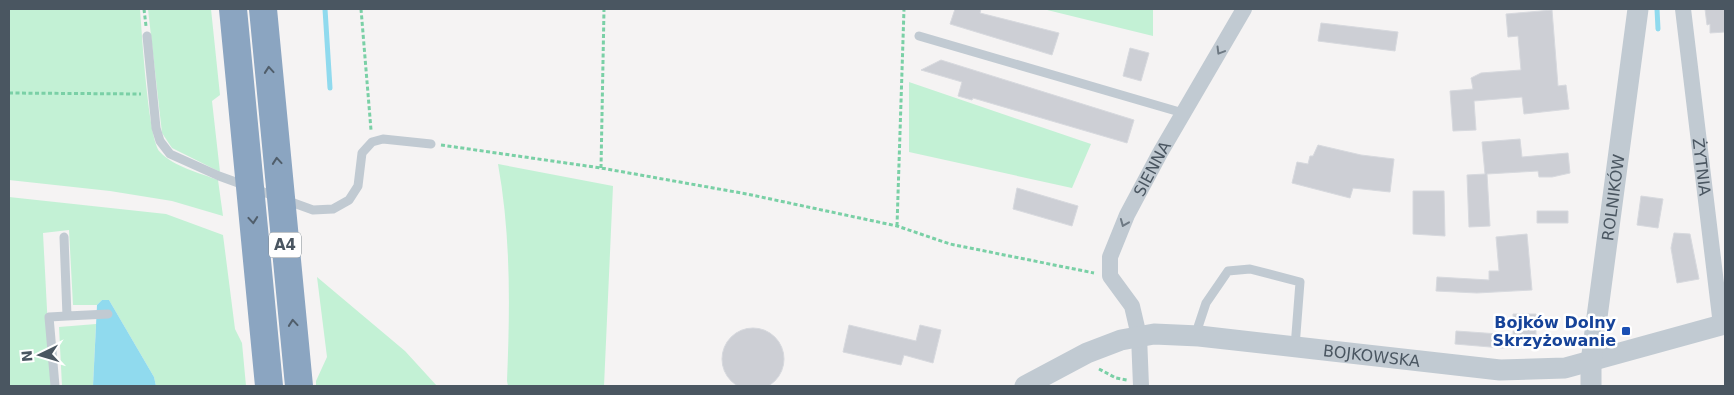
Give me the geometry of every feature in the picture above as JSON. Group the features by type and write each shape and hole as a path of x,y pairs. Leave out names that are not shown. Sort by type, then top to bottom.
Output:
{"highway":[{"name":"A4","path":"233,9 269,386"},
{"name":"A4","path":"263,9 298,379"}],"street":[{"name":"SIENNA","path":"1110,276 1110,257 1128,215 1183,112 1244,9"},
{"name":"ROLNIKÓW","path":"1591,386 1591,362 1638,9"},
{"name":"ŻYTNIA","path":"1683,9 1723,324"},
{"path":"1110,276 1132,306 1139,336 1141,382"},
{"name":"BOJKOWSKA","path":"1024,386 1104,345 1139,336 1170,334 1195,336 1500,370 1565,368 1723,324"}],"lane":[{"path":"147,36 156,128 160,141 170,154 219,176 312,210 333,209 349,200 358,186 362,153 372,142 383,139 432,144"},
{"path":"919,36 1183,112"},
{"path":"64,237 67,316"},
{"path":"1195,336 1206,303 1228,271 1250,269 1300,282 1295,348"},
{"path":"55,386 49,317 108,314"}],"path":[{"path":"361,9 372,142"},
{"path":"601,168 604,9"},
{"path":"897,226 904,9"},
{"path":"9,93 152,94"},
{"path":"432,144 601,168 747,194 897,226 950,244 1110,276"},
{"path":"1096,368 1105,370 1116,378 1141,382"}],"green space":[{"path":"9,9 140,9 146,85 156,143 160,152 172,162 218,180 223,216 172,201 110,191 9,180"},
{"path":"148,9 211,9 220,95 212,101 220,172 172,148 162,133"},
{"path":"1043,9 1153,9 1153,36"},
{"path":"909,82 1091,144 1072,188 909,152"},
{"path":"498,164 613,186 604,386 508,386 509,299 507,245"},
{"path":"9,197 166,214 223,235 235,329 242,343 246,386 156,386 154,377 109,300 102,300 97,305 73,305 69,230 43,233 51,386 9,386"},
{"path":"317,277 405,351 437,386 316,386 316,381 327,357"},
{"path":"96,324 93,386 62,386 59,327"}],"water":[{"path":"102,300 109,300 154,377 156,386 93,386 97,305"}],"building":[{"path":"955,9 981,9 980,13 1059,33 1052,55 950,24"},
{"path":"1705,9 1725,9 1725,32 1710,33 1710,24 1707,25"},
{"path":"1552,10 1558,86 1566,85 1569,109 1524,114 1522,97 1474,101 1476,130 1453,131 1450,91 1473,89 1471,78 1481,73 1521,70 1518,36 1508,37 1506,14"},
{"path":"1321,23 1398,32 1395,51 1318,41"},
{"path":"1130,48 1149,53 1141,81 1123,76"},
{"path":"941,60 1134,120 1127,143 973,98 972,100 958,96 962,82 921,70"},
{"path":"1520,139 1522,157 1568,153 1570,173 1552,177 1539,177 1538,171 1487,174 1490,226 1469,227 1467,175 1485,174 1482,142"},
{"path":"1318,145 1361,155 1394,159 1390,192 1353,188 1350,198 1292,183 1297,162 1308,164 1310,156 1313,156"},
{"path":"1017,188 1078,206 1072,226 1013,209"},
{"path":"1413,191 1444,191 1445,236 1413,234"},
{"path":"1641,196 1663,199 1658,228 1637,225"},
{"path":"1537,211 1568,211 1568,223 1537,223"},
{"path":"1674,233 1690,234 1699,279 1677,283 1671,248"},
{"path":"1527,234 1532,290 1477,293 1436,291 1437,277 1489,280 1489,271 1499,271 1496,237"},
{"path":"1513,314 1536,314 1536,337 1545,337 1544,347 1502,348 1455,344 1456,331 1513,335"},
{"path":"849,325 916,341 920,325 941,330 933,363 904,355 901,365 843,352"},
{"path":"753,328 765,331 775,337 781,347 784,359 781,371 775,381 765,387 753,390 741,387 731,381 725,371 722,359 725,347 731,337 741,331"}],"waterway":[{"path":"325,9 330,88"},
{"path":"1657,9 1658,29"}],"place":[{"name":"Bojków Dolny Skrzyżowanie","path":"1626,331"}]}
